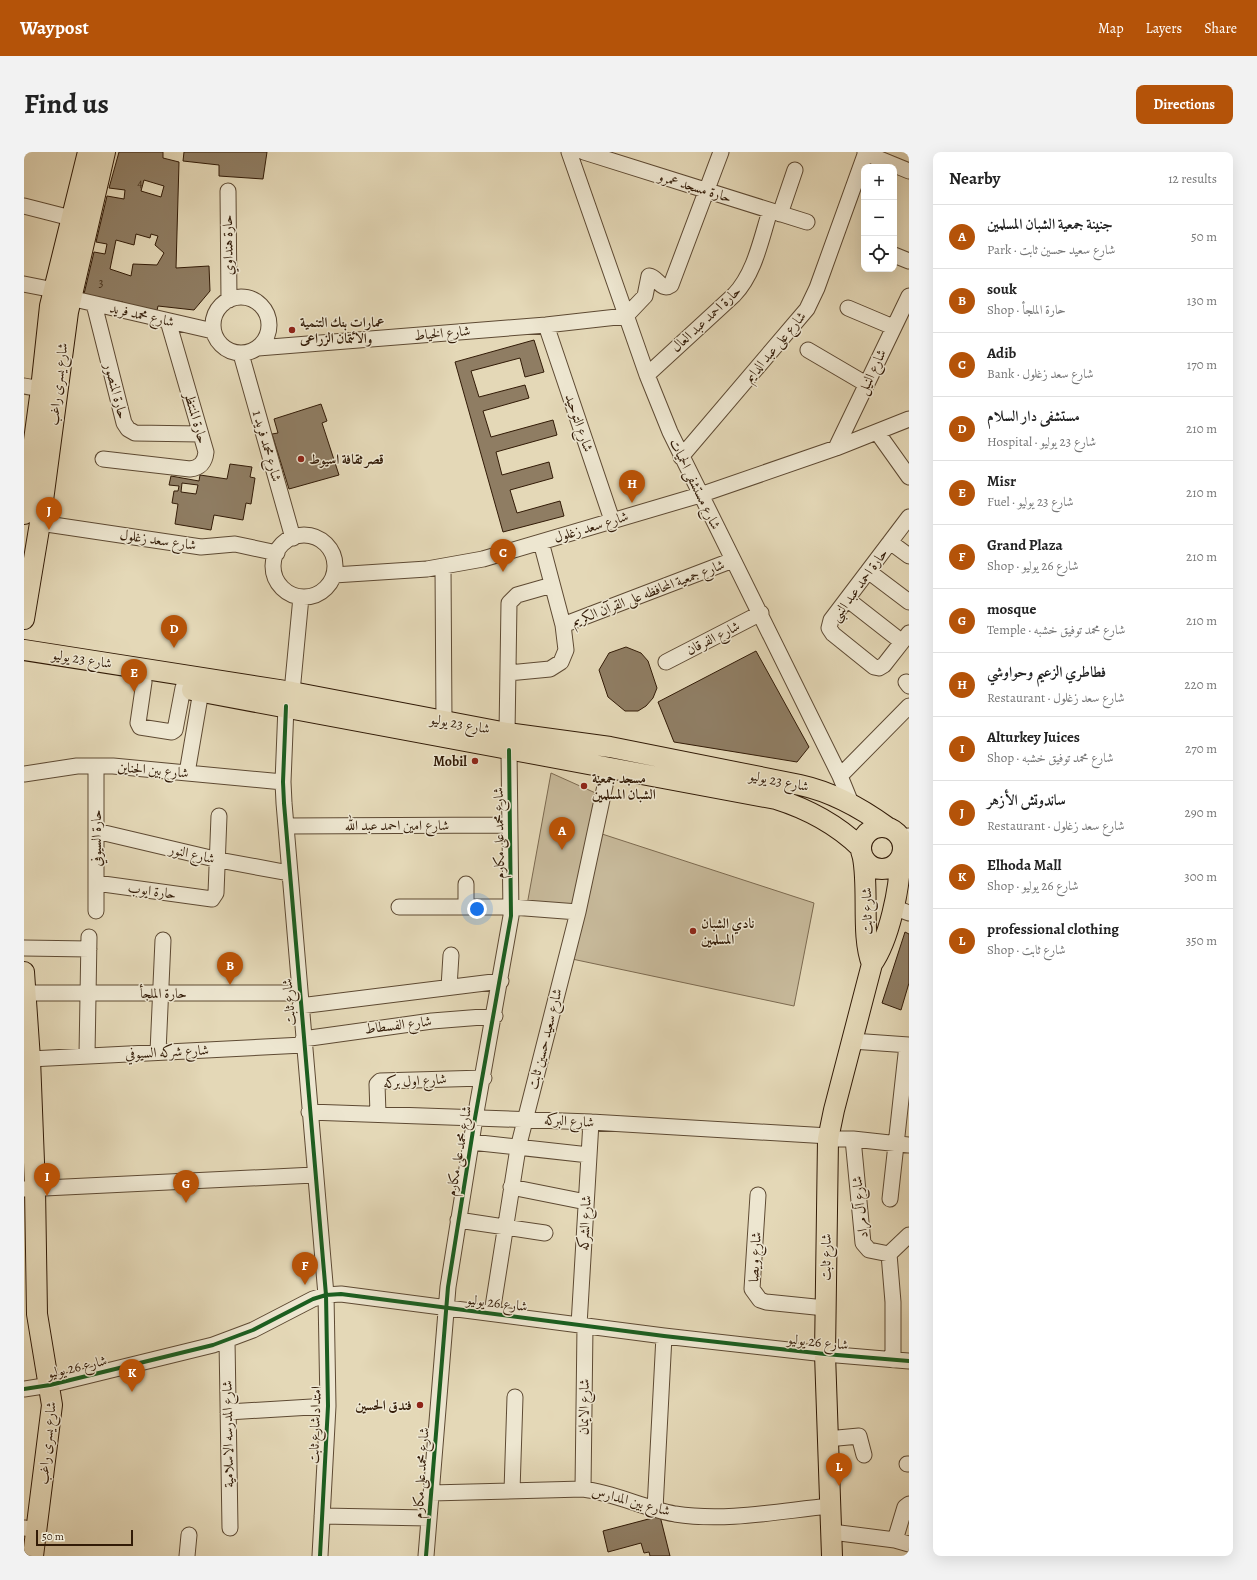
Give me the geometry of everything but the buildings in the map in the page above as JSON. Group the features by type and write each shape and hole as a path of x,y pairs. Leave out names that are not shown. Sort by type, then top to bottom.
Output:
{"main road":[{"name":"شارع يسرى راغب","path":"24,620 32,518 72,218 88,152"},
{"name":"شارع يسرى راغب","path":"32,518 33,387 47,327 62,294 105,152"},
{"name":"شارع 23 يوليو","path":"24,650 289,699 508,742 609,767 776,799 808,810 836,826 861,852"},
{"name":"شارع 23 يوليو","path":"24,661 192,690 289,699 444,722 508,742 610,748 800,785 815,788 850,804 899,833"},
{"path":"793,804 800,785"},
{"path":"836,826 850,804"},
{"path":"880,826 899,833 903,848 900,859 891,867 878,869 872,867 861,852 861,840 869,830 880,826"},
{"name":"شارع ثابت","path":"861,852 866,888 867,946 872,964"},
{"name":"شارع ثابت","path":"832,1556 824,1354 829,1138 872,964 901,910 898,888 900,859"},
{"name":"شارع يسرى راغب","path":"25,986 30,1059 30,1266 39,1332 50,1385 52,1416 30,1529 33,1556"}],"street":[{"name":"حارة مسجد عمرو","path":"572,152 807,222"},
{"name":"شارع مستشفى الحميات","path":"572,152 647,375 681,457 761,613 840,776 850,804"},
{"path":"626,316 645,296 649,276 652,276 663,286 667,287 671,285 721,152"},
{"path":"866,153 909,172"},
{"name":"شارع على عبد الدايم","path":"681,457 807,310 817,288 866,153"},
{"name":"حارة احمد عبد العال","path":"647,375 744,284 795,170"},
{"name":"حارة هنداوي","path":"228,191 229,300"},
{"path":"24,206 72,218"},
{"path":"897,256 909,260"},
{"name":"شارع محمد فريد","path":"24,284 94,304 213,331"},
{"name":"شارع النيل","path":"836,448 909,296"},
{"path":"245,298 260,305 265,311 269,327 267,335 258,348 241,354 226,350 220,345 213,331 212,324 217,309 229,300 245,298"},
{"name":"حارة المنصور","path":"94,304 124,423 128,429 135,433 200,434"},
{"path":"848,308 893,327"},
{"name":"شارع الخياط","path":"258,348 546,325 626,316"},
{"name":"حارة المنتظر","path":"103,459 195,468 200,466 206,457 168,321"},
{"name":"شارع التوحيد","path":"546,325 612,520"},
{"path":"808,350 866,384"},
{"name":"شارع محمد فريد 1","path":"241,354 293,538"},
{"name":"شارع سعد زغلول","path":"334,575 443,567 483,559 700,495 836,448 909,420"},
{"path":"877,432 909,477"},
{"name":"حارة احمد عبد النبى","path":"906,638 884,665 876,668 834,634 831,631 830,624 909,517"},
{"name":"شارع سعد زغلول","path":"32,518 201,547 235,544 276,553"},
{"path":"302,536 312,537 329,547 334,561 334,575 330,583 318,594 301,597 286,591 280,585 274,569 276,553 281,546 293,538 302,536"},
{"path":"508,673 550,669 556,666 564,657 566,650 563,625 541,542"},
{"path":"890,542 909,556"},
{"name":"شارع جمعية المحافظه على القرآن الكريم","path":"563,625 733,560"},
{"path":"443,567 444,722"},
{"path":"868,571 909,602"},
{"name":"شارع محمد على مكارم","path":"426,1556 445,1308 475,1118 495,1016 512,907 509,825 508,607 511,599 517,595 552,585"},
{"name":"شارع ثابت","path":"301,597 289,699 283,782 299,999 326,1295"},
{"path":"847,599 906,638"},
{"name":"شارع الفرقان","path":"666,662 761,613"},
{"path":"144,682 138,723 140,727 172,732 175,730 192,690"},
{"path":"187,773 192,690"},
{"path":"840,776 909,706"},
{"name":"شارع بين الجناين","path":"24,774 59,768 96,766 283,782"},
{"name":"حارة السيوفي","path":"96,766 96,911"},
{"name":"شارع سعيد حسين ثابت","path":"492,1313 518,1148 578,912 609,767"},
{"path":"219,816 219,860"},
{"name":"شارع امين احمد عبد الله","path":"286,826 509,825"},
{"name":"شارع النور","path":"96,831 219,860 289,873"},
{"name":"حارة ايوب","path":"96,883 212,899 216,893 219,860"},
{"path":"466,884 466,907"},
{"path":"400,907 512,907 578,912"},
{"path":"158,1052 163,940"},
{"path":"24,948 89,943 87,1055"},
{"path":"449,987 451,955"},
{"name":"حارة الملجأ","path":"25,986 88,993 160,993 299,999 449,987 501,981"},
{"name":"شارع الفسطاط","path":"303,1042 425,1022 495,1016"},
{"path":"852,1041 908,1045 903,1144 890,1199"},
{"name":"شارع شركه السيوفي","path":"30,1059 303,1042"},
{"name":"شارع اول بركه","path":"378,1114 377,1084 380,1081 484,1078"},
{"name":"شارع البركه","path":"309,1112 591,1122 853,1139 903,1144"},
{"name":"شارع الشركه","path":"582,1325 586,1202 591,1122"},
{"name":"شارع آل مراد","path":"853,1139 861,1239 869,1250 889,1254"},
{"path":"471,1142 589,1155"},
{"path":"29,1188 314,1175"},
{"path":"511,1187 586,1202"},
{"name":"شارع ويصا","path":"758,1194 752,1289 755,1295 766,1302 825,1308"},
{"path":"458,1220 545,1233"},
{"path":"893,1360 893,1302 889,1254 909,1235"},
{"name":"شارع 26 يوليو","path":"24,1389 50,1385 227,1340 253,1330 313,1299 326,1295 341,1294 664,1336 824,1354 909,1361"},
{"name":"امتداد شارع ثابت","path":"320,1556 328,1406 326,1295"},
{"name":"شارع الايمان","path":"582,1325 583,1488"},
{"path":"656,1509 664,1336"},
{"name":"شارع المدرسه الاسلامية","path":"227,1340 230,1528"},
{"path":"512,1490 515,1397"},
{"path":"228,1412 328,1406"},
{"path":"827,1439 859,1436 864,1455"},
{"name":"شارع بين المدارس","path":"431,1493 583,1488 656,1509 691,1516 710,1517 830,1506"},
{"path":"832,1532 901,1545 904,1507 909,1504"},
{"path":"322,1516 429,1518"},
{"path":"187,1556 189,1535"}],"shaded area":[{"path":"551,773 600,795 575,909 527,905"},
{"name":"نادي الشبان المسلمين","path":"599,833 814,903 794,1006 572,959"}],"cycle path":[{"path":"286,706 283,782 284,803 326,1295 328,1406 320,1556"},
{"path":"426,1556 448,1287 475,1118 511,916 509,750"},
{"path":"24,1389 50,1385 213,1345 253,1330 313,1299 326,1295 341,1294 664,1336 825,1354 909,1361"}],"place":[{"name":"عمارات بنك التنمية والائتمان الزراعى","path":"292,330"},
{"name":"قصر ثقافة اسيوط","path":"301,459"},
{"name":"فطاطري الزعيم وحواوشي","path":"632,503"},
{"name":"ساندوتش الأزهر","path":"49,530"},
{"name":"Adib","path":"503,572"},
{"name":"مستشفى دار السلام","path":"174,648"},
{"name":"Misr","path":"134,692"},
{"name":"Mobil","path":"475,761"},
{"name":"مسجد جمعية الشبان المسلمين","path":"584,786"},
{"name":"جنينة جمعية الشبان المسلمين","path":"562,850"},
{"name":"نادي الشبان المسلمين","path":"693,931"},
{"name":"souk","path":"230,985"},
{"name":"Alturkey Juices","path":"47,1196"},
{"name":"mosque","path":"186,1203"},
{"name":"Grand Plaza","path":"305,1285"},
{"name":"Elhoda Mall","path":"132,1392"},
{"name":"فندق الحسين","path":"420,1405"},
{"name":"professional clothing","path":"839,1486"}]}
